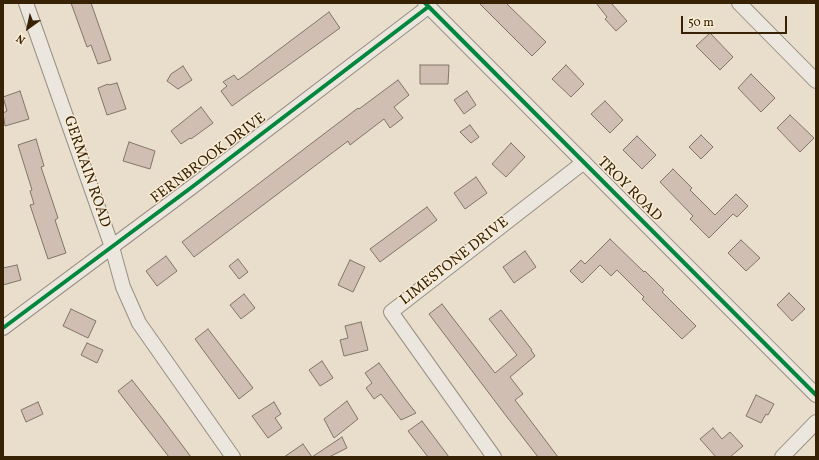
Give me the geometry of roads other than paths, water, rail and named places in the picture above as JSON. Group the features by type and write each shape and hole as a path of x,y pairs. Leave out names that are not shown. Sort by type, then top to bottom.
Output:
{"street":[{"name":"GERMAIN ROAD","path":"26,3 112,247 123,287 139,323 233,457"},
{"path":"739,3 816,81"},
{"name":"FERNBROOK DRIVE","path":"3,328 112,247 427,5"},
{"name":"TROY ROAD","path":"427,5 816,395"},
{"name":"LIMESTONE DRIVE","path":"494,457 391,312 584,162"},
{"path":"782,457 816,422"}]}
